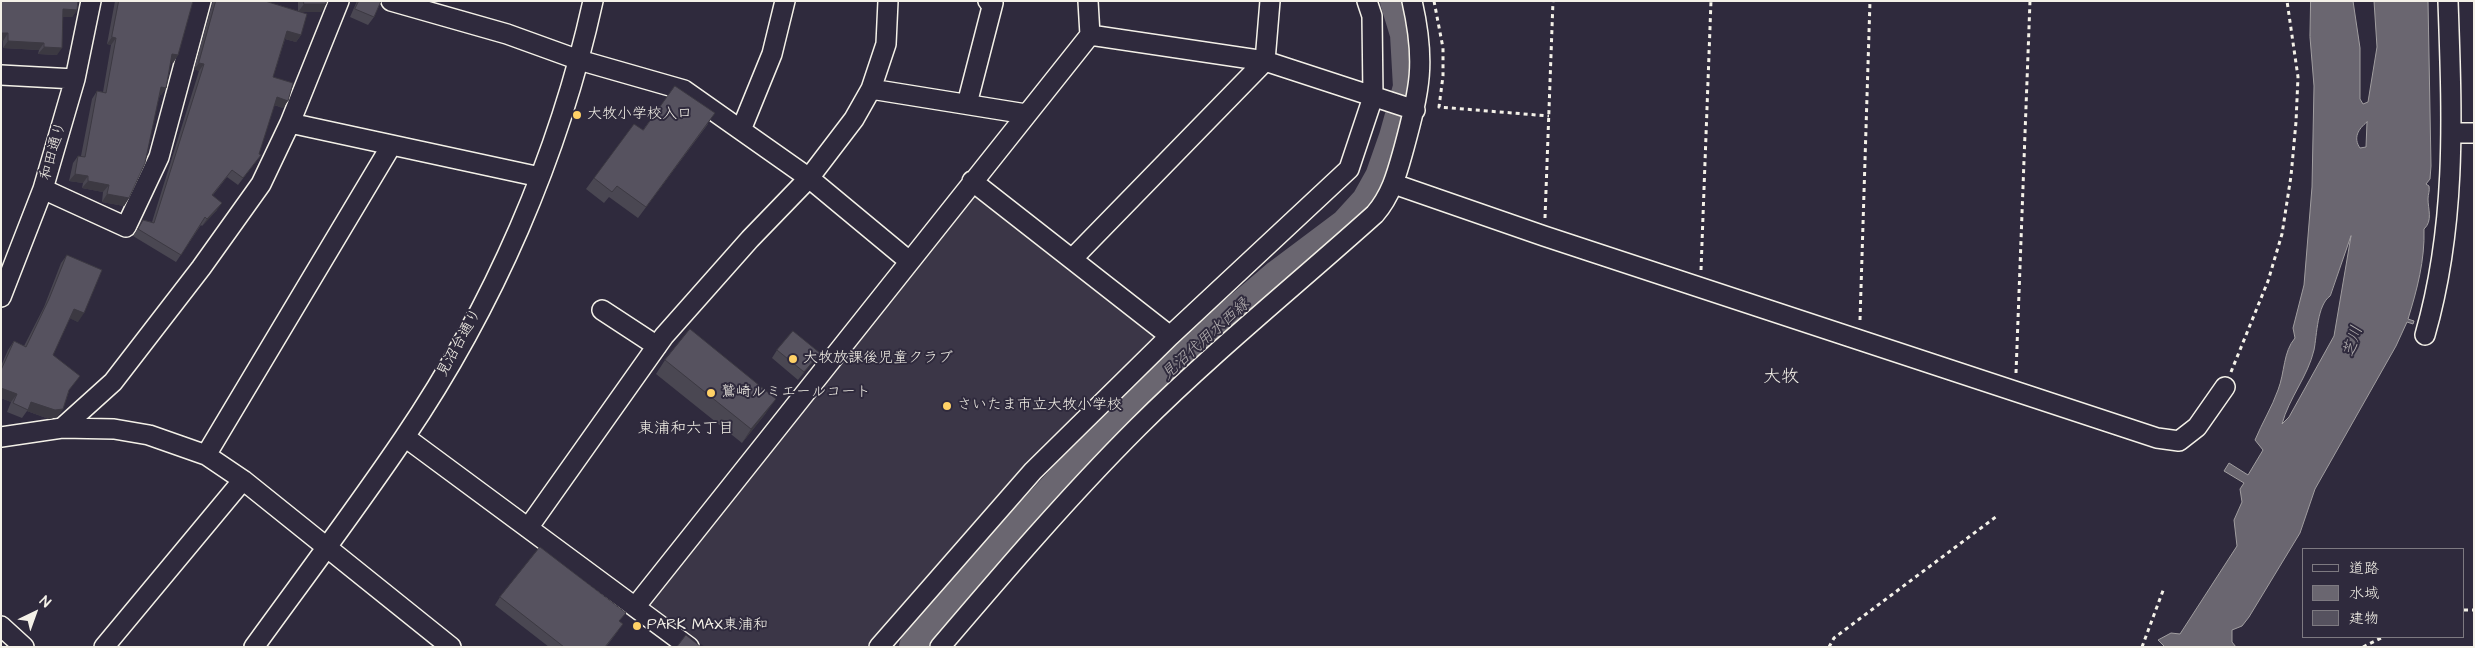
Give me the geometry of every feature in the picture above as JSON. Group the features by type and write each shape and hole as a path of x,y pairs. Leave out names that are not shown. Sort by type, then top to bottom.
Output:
{"street":[{"name":"和田通り","path":"1,297 43,189 75,79 91,1"},
{"path":"43,189 126,228 158,157 201,1"},
{"path":"62,428 113,382 201,268 261,184 290,123 339,1"},
{"path":"391,1 507,34 579,60 684,90 809,178 909,262"},
{"name":"見沼台通り","path":"254,647 404,437 478,312 524,220 540,177 579,60 593,1"},
{"path":"741,130 772,54 785,1"},
{"path":"528,528 657,346 750,239 809,178 854,119 871,90 886,44 888,1"},
{"path":"967,104 993,3 988,1"},
{"path":"635,607 1090,35 1088,1"},
{"path":"1072,259 1265,61 1270,1"},
{"path":"879,647 1032,471 1170,336 1350,170 1373,97 1372,16 1367,1"},
{"path":"940,647 1020,554 1137,428 1215,354 1375,214 1387,200 1394,184 1415,110 1421,76 1420,35 1412,1"},
{"path":"2425,335 2443,254 2453,133 2448,1"},
{"path":"1090,35 1265,61 1415,110"},
{"path":"1,74 75,79"},
{"path":"871,90 1026,114"},
{"path":"290,123 540,177"},
{"path":"2453,133 2474,133"},
{"path":"206,455 391,146"},
{"path":"972,181 1170,336"},
{"path":"1394,184 1700,288 2157,438 2179,441 2197,426 2225,387"},
{"path":"602,310 657,346"},
{"path":"1,437 62,428 114,429 149,435 206,455 243,480 441,644"},
{"path":"404,437 689,647"},
{"path":"104,647 243,480"},
{"path":"1,626 24,647"}],"path":[{"path":"1434,1 1444,48 1439,107 1549,116"},
{"path":"1544,236 1553,1"},
{"path":"1700,288 1710,1"},
{"path":"1859,340 1870,1"},
{"path":"2016,392 2030,1"},
{"path":"2225,387 2268,281 2282,234 2293,158 2298,77 2287,1"},
{"path":"1829,647 1834,638 1997,516"},
{"path":"2142,647 2164,588"},
{"path":"2363,647 2381,638"}],"shaded area":[{"name":"さいたま市立大牧小学校","path":"972,195 979,195 1154,336 1155,342 1025,469 868,647 705,647 649,607 649,599"}],"water":[{"name":"芝川","path":"2311,1 2353,1 2360,48 2360,99 2363,104 2368,102 2377,47 2374,1 2428,1 2431,166 2430,179 2426,184 2429,186 2429,219 2424,229 2420,275 2408,319 2414,321 2413,324 2407,322 2396,346 2315,489 2300,533 2249,617 2242,626 2232,630 2232,642 2236,647 2165,647 2158,640 2171,633 2180,634 2237,546 2234,520 2242,502 2240,489 2244,483 2224,471 2229,463 2248,475 2263,450 2255,440 2276,396 2286,356 2295,338 2293,328 2304,285 2312,187 2314,86 2310,37","holes":["2367,122 2366,147 2360,148 2357,137 2361,128","2351,236 2334,336 2289,417 2282,424 2311,360 2322,306 2330,296"]}],"building":[{"path":"1,1 78,1 77,10 63,9 62,48 44,47 44,43 8,41 8,33 1,33"},
{"path":"119,1 193,1 178,55 172,54 166,88 161,87 145,163 129,198 107,194 109,185 88,181 88,176 75,174 78,156 85,157 97,91 106,93 116,38 112,37"},
{"path":"216,1 265,1 307,14 301,35 287,31 273,77 293,83 288,101 277,97 259,154 261,155 243,178 232,170 212,195 222,203 207,219 205,217 181,255 138,229 143,220 154,223 204,64 199,63"},
{"path":"304,1 326,1 326,4 304,4"},
{"path":"359,1 381,1 374,17 355,9"},
{"path":"675,86 715,113 646,207 617,186 612,192 594,178 634,124 643,130"},
{"path":"67,255 102,270 84,313 74,309 53,355 80,376 69,390 63,409 55,410 31,402 28,410 13,403 17,394 1,388 1,370 14,341 26,347"},
{"path":"690,329 776,399 751,429 665,360"},
{"path":"793,331 820,353 804,372 777,350"},
{"path":"540,547 626,613 619,621 623,624 605,647 564,647 500,597"},
{"path":"686,635 701,647 677,647"}],"waterway":[{"name":"見沼代用水西縁","path":"916,647 976,575 1131,407 1204,340 1279,276 1347,225 1368,202 1382,177 1410,87 1407,34 1397,1"}],"place":[{"name":"大牧小学校入口","path":"577,115"},
{"name":"大牧放課後児童クラブ","path":"793,359"},
{"name":"鷲崎ルミエールコート","path":"711,393"},
{"name":"さいたま市立大牧小学校","path":"947,406"},
{"name":"PARK MAX東浦和","path":"637,626"}],"district":[{"name":"大牧","path":"1781,378"},
{"name":"東浦和六丁目","path":"686,430"}]}
